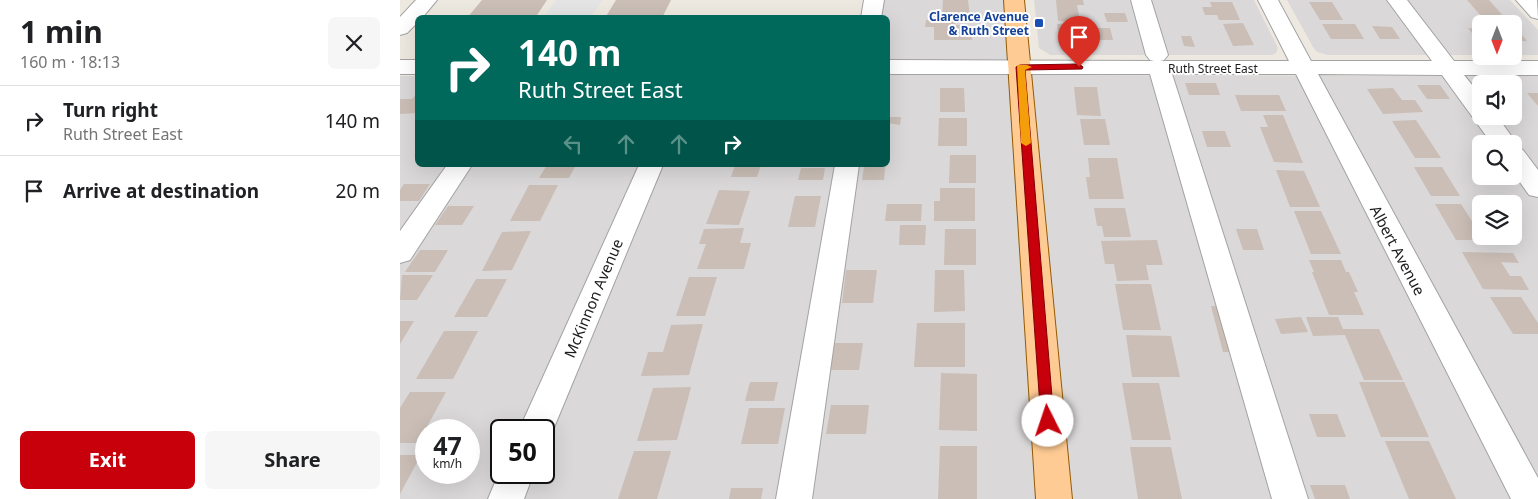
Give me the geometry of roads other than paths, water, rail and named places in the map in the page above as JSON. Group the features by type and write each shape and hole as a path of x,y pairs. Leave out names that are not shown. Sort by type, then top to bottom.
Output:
{"main road":[{"path":"1014,0 1054,499"}],"street":[{"path":"400,29 427,0"},
{"path":"872,15 874,0"},
{"path":"1141,0 1290,499"},
{"name":"Albert Avenue","path":"1268,0 1302,68 1530,499"},
{"path":"1397,0 1472,100"},
{"path":"1526,0 1538,13"},
{"name":"Ruth Street East","path":"890,67 1020,67 1158,61 1302,68 1538,68"},
{"path":"400,67 415,67"},
{"path":"400,252 459,167"},
{"name":"McKinnon Avenue","path":"541,419 650,167"},
{"path":"794,499 847,167"},
{"path":"1522,167 1538,188"},
{"path":"506,499 512,484"}],"place":[{"name":"Clarence Avenue & Ruth Street","path":"1039,23"}]}
